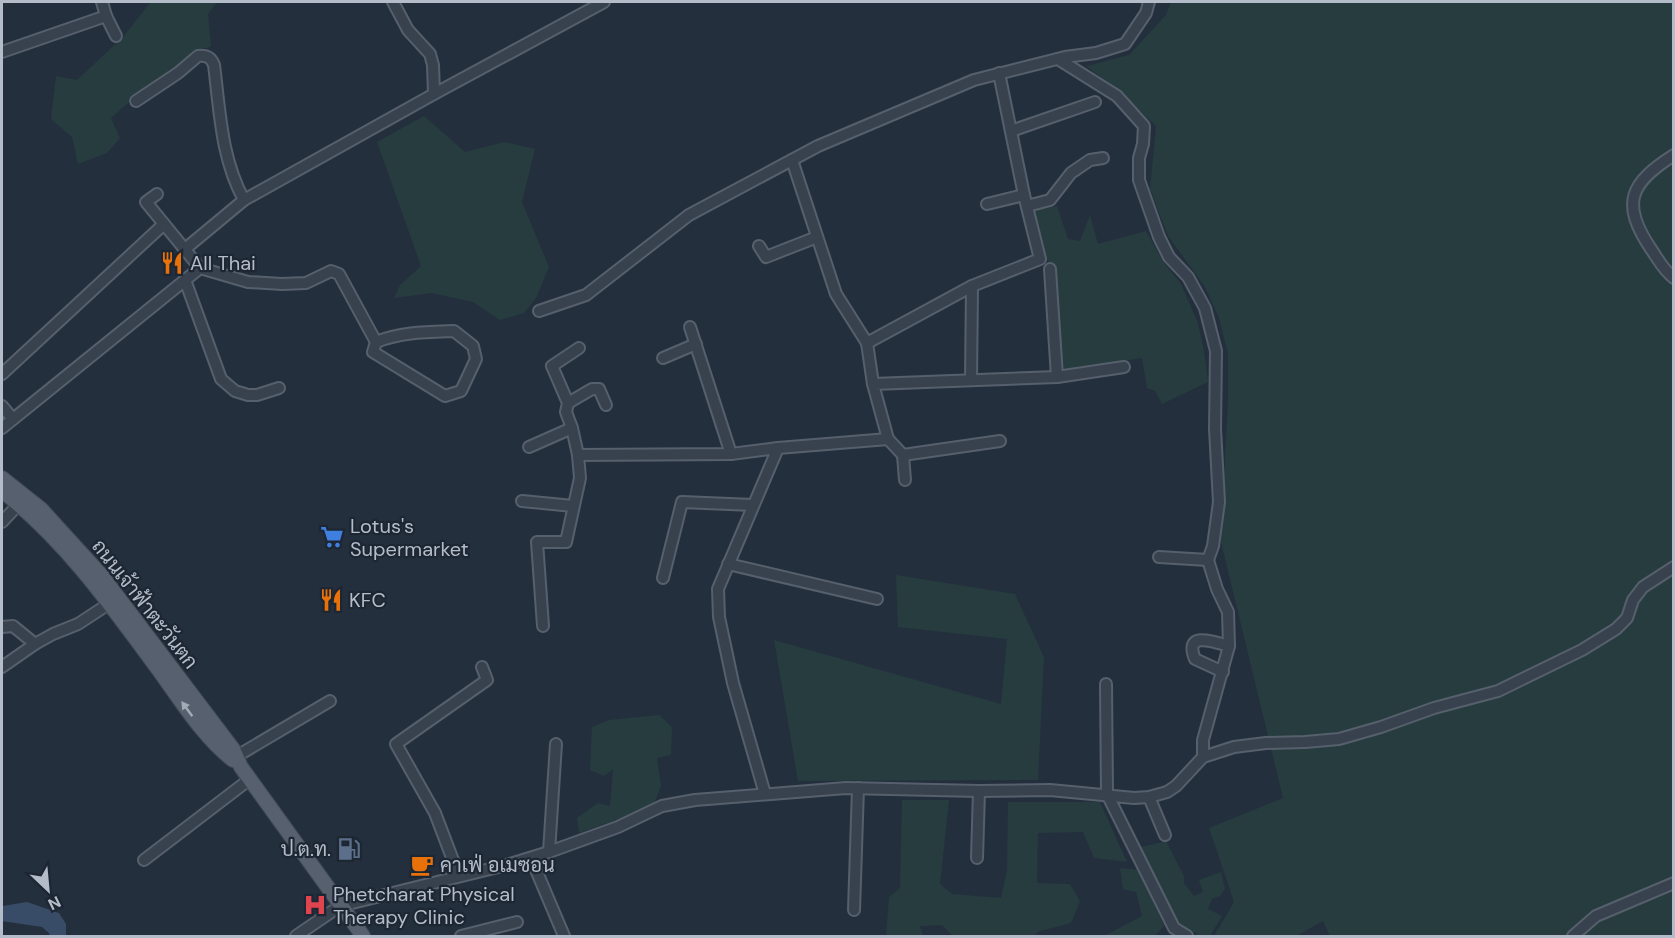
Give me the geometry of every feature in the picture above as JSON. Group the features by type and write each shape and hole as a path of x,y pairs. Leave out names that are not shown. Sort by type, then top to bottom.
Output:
{"main road":[{"name":"ถนนเจ้าฟ้าตะวันตก","path":"2,478 41,509 102,576 239,761 363,936"},
{"name":"ถนนเจ้าฟ้าตะวันตก","path":"2,491 27,510 110,603 193,718 226,755 239,761"}],"street":[{"path":"102,2 116,36"},
{"path":"393,2 408,30 430,54 433,65 434,94"},
{"path":"185,249 244,200 604,2"},
{"path":"539,311 586,295 689,215 818,146 974,81 1058,58 1096,53 1125,44 1146,13 1149,2"},
{"path":"2,52 106,15"},
{"path":"136,101 178,73 193,58 202,55 212,60 224,147 235,183 244,200"},
{"path":"1058,58 1117,96 1144,126 1139,158 1139,180 1159,237 1169,257 1188,277 1205,308 1216,351 1215,429 1219,502 1213,546 1208,560 1214,582 1228,612 1229,646 1203,740 1203,757"},
{"path":"867,343 972,286 1040,259 999,73"},
{"path":"1011,131 1095,102"},
{"path":"1674,155 1639,182 1634,195 1632,215 1666,272 1674,278"},
{"path":"987,204 1050,200 1071,173 1090,160 1103,158"},
{"path":"792,160 836,294 867,343 873,384 888,438 903,455 905,480"},
{"path":"157,194 146,202 200,268 248,282 282,284 306,283 331,271 339,274 376,342 373,352 445,396 461,391 476,358 473,346 454,331 390,336 376,342"},
{"path":"2,374 164,224"},
{"path":"759,246 766,257 817,237"},
{"path":"2,428 200,268"},
{"path":"1050,269 1057,377"},
{"path":"185,279 220,379 235,391 248,394 257,395 279,388"},
{"path":"970,380 972,286"},
{"path":"690,327 731,454"},
{"path":"663,358 696,344"},
{"path":"543,626 537,542 566,542 580,478 578,455 566,412 568,403 552,366 579,348"},
{"path":"873,384 1057,377 1124,367"},
{"path":"568,403 592,389 599,389 606,405"},
{"path":"2,406 13,419"},
{"path":"529,447 572,428"},
{"path":"578,455 731,454 888,438"},
{"path":"903,455 1000,441"},
{"path":"765,794 733,683 719,617 718,589 778,448"},
{"path":"522,501 573,506"},
{"path":"663,578 682,502 753,506"},
{"path":"2,522 19,504"},
{"path":"1159,557 1208,560"},
{"path":"728,564 877,599"},
{"path":"296,936 340,906 531,858 618,827 662,806 695,800 858,788 1050,790 1134,798 1149,797 1167,792 1176,786 1203,757 1234,747 1339,739 1434,708 1498,691 1582,650 1616,629 1627,618 1634,600 1643,587 1674,567"},
{"path":"2,667 35,644 78,624 110,603"},
{"path":"2,627 13,626 35,644"},
{"path":"1222,672 1195,659 1192,652 1193,645 1203,639 1229,646"},
{"path":"459,876 435,813 396,744 487,680 482,667"},
{"path":"1106,684 1107,794 1174,928 1187,936"},
{"path":"239,761 330,701"},
{"path":"549,852 556,744"},
{"path":"144,860 250,779"},
{"path":"854,910 858,788"},
{"path":"977,858 979,791"},
{"path":"1149,797 1166,835"},
{"path":"531,858 564,936"},
{"path":"1573,936 1596,916 1674,883"},
{"path":"461,936 517,922"}],"green space":[{"path":"151,2 217,2 208,14 211,47 194,50 161,81 129,102 111,118 120,138 107,153 78,164 72,137 51,119 56,76 77,80 122,38"},
{"path":"1171,2 1673,2 1673,936 1330,936 1323,921 1296,936 1214,936 1234,902 1209,828 1283,798 1221,542 1228,354 1219,318 1205,287 1168,236 1150,189 1156,126 1119,91 1086,66 1129,55 1166,15"},
{"path":"424,116 465,152 505,142 535,149 522,202 549,267 536,298 524,313 500,320 473,302 432,293 394,298 400,285 421,266 377,142"},
{"path":"1057,206 1068,239 1080,241 1090,215 1098,244 1146,231 1164,263 1181,284 1198,323 1208,382 1162,404 1155,391 1147,388 1142,358 1063,370 1055,268 1047,260 1033,211"},
{"path":"896,575 1015,594 1044,657 1038,780 798,781 774,640 1001,704 1007,639 898,627"},
{"path":"659,715 672,727 671,755 657,758 661,786 654,804 579,833 577,818 598,803 610,806 613,769 604,776 590,770 592,727 609,720"},
{"path":"902,800 949,800 940,884 952,894 1001,898 1007,871 1008,802 1100,802 1127,862 1094,858 1083,832 1038,833 1037,883 1070,884 1080,901 1071,923 1037,932 1036,936 953,936 942,925 920,926 923,936 886,936 889,897 900,888"},
{"path":"1166,841 1184,876 1184,883 1194,896 1203,892 1199,880 1221,872 1225,889 1220,896 1212,899 1208,909 1222,916 1210,936 1196,936 1197,934 1176,921 1138,848"},
{"path":"1120,868 1139,870 1164,926 1155,936 1104,936 1142,916 1136,892 1123,889"}],"water":[{"path":"27,902 59,913 66,924 66,936 50,936 42,927 2,921 2,905"}],"place":[{"name":"All Thai","path":"172,263"},
{"name":"Lotus's Supermarket","path":"332,537"},
{"name":"KFC","path":"331,600"},
{"name":"ป.ต.ท.","path":"349,849"},
{"name":"คาเฟ่ อเมซอน","path":"422,865"},
{"name":"Phetcharat Physical Therapy Clinic","path":"315,905"}]}
